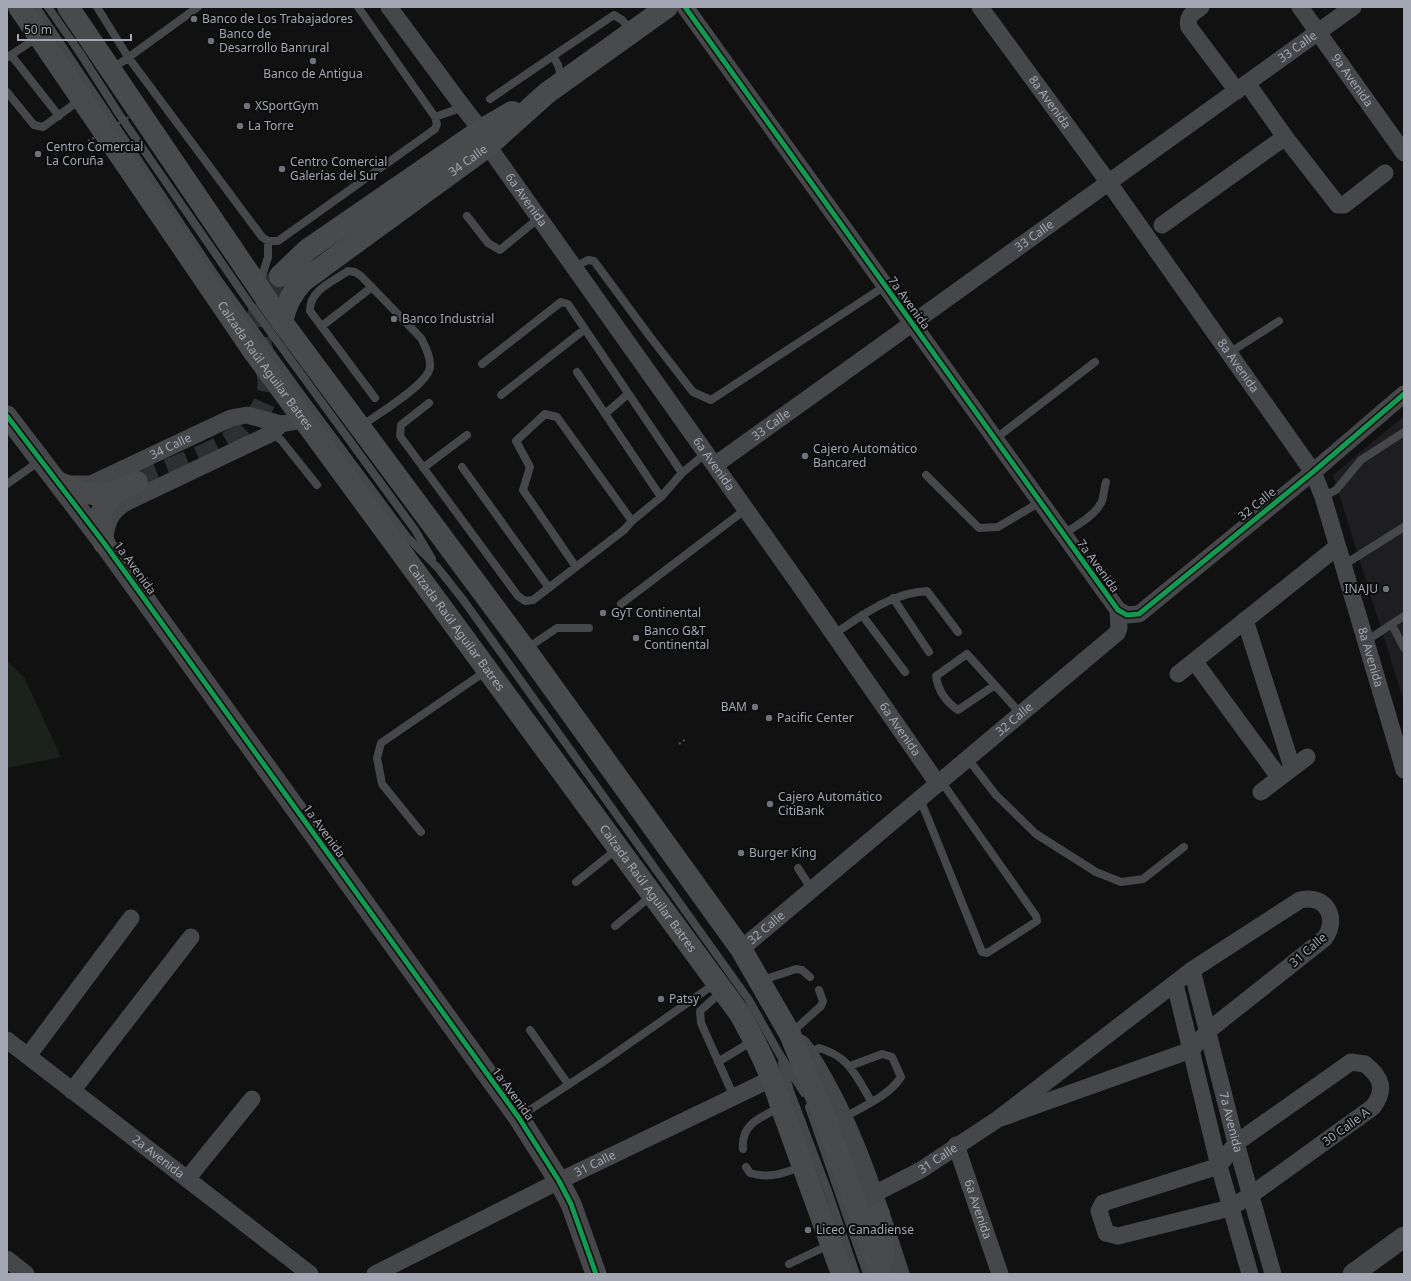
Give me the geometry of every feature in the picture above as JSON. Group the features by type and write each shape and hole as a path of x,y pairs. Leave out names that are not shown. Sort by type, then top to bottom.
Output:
{"main road":[{"name":"Calzada Raúl Aguilar Batres","path":"19,7 254,352 486,671 740,1014 773,1078 781,1106 842,1274"},
{"path":"68,7 282,322 525,649 741,949 790,1034 826,1122 881,1274"},
{"name":"34 Calle","path":"282,322 287,302 294,290 303,281 484,138 667,7"},
{"path":"280,276 307,250 484,138"},
{"path":"104,543 100,523 100,511 106,500 115,493 137,482"},
{"path":"60,483 92,495 115,493"},
{"path":"876,1204 886,1274"}],"street":[{"name":"6a Avenida","path":"390,7 463,107 539,218 939,783"},
{"name":"7a Avenida","path":"685,7 1118,610"},
{"name":"8a Avenida","path":"980,7 1109,183 1313,472 1323,496 1342,566 1404,770"},
{"path":"1201,7 1190,15 1188,21 1189,27 1285,137 1338,205 1344,205 1385,173"},
{"name":"9a Avenida","path":"1300,7 1404,153"},
{"name":"33 Calle","path":"711,459 912,324 1353,7"},
{"path":"1162,225 1285,137"},
{"name":"32 Calle","path":"1118,610 1127,615 1139,614 1313,472 1404,394"},
{"name":"34 Calle","path":"60,483 90,484 231,418 247,415 276,429"},
{"name":"1a Avenida","path":"7,416 60,483 104,543 519,1118 559,1181 571,1204 596,1274"},
{"path":"231,418 240,420 248,427 249,440 246,446"},
{"name":"34 Calle","path":"104,543 108,520 114,510 124,503 246,446 276,429 304,420"},
{"path":"1178,674 1195,662 1337,547"},
{"name":"32 Calle","path":"741,949 1117,634 1120,628 1118,610"},
{"path":"1245,620 1286,772"},
{"path":"1195,662 1286,772"},
{"path":"1261,792 1307,756"},
{"name":"31 Calle","path":"876,1204 956,1145 998,1119 1192,970 1300,900 1314,898 1320,900 1330,917 1330,932 1325,938 1208,1030 1191,1050 998,1119"},
{"path":"28,1056 131,918"},
{"path":"72,1091 191,937"},
{"name":"7a Avenida","path":"1192,970 1236,1143 1273,1274"},
{"name":"7a Avenida","path":"1175,984 1219,1166 1250,1274"},
{"path":"790,1034 808,1054 843,1118 876,1204 899,1274"},
{"name":"2a Avenida","path":"7,1040 310,1274"},
{"name":"30 Calle A","path":"1351,1062 1365,1064 1380,1082 1381,1093 1373,1107 1251,1195 1230,1208 1118,1236 1106,1233 1099,1210 1103,1203 1219,1166 1236,1143 1351,1062"},
{"name":"31 Calle","path":"375,1274 559,1181 773,1078"},
{"path":"187,1179 252,1099"},
{"name":"6a Avenida","path":"956,1145 1000,1274"},
{"path":"1353,1274 1404,1237"},
{"path":"7,1259 26,1274"}],"lane":[{"path":"36,7 207,262 248,320 407,537 438,568 464,601 749,1000 780,1055 803,1091 867,1274"},
{"path":"48,7 80,53 119,114 250,304 415,530 438,568"},
{"path":"97,7 128,57 262,237 268,241 278,242 435,129 437,124 435,117 358,7"},
{"path":"111,70 198,7"},
{"path":"490,99 614,15 622,20 633,32"},
{"path":"39,36 9,56 59,116"},
{"path":"553,56 558,65 555,87"},
{"path":"7,92 34,124 43,127 81,99"},
{"path":"435,117 463,107"},
{"path":"467,216 488,243 500,250 539,218"},
{"path":"259,288 268,257 268,241"},
{"path":"574,267 588,260 594,261 693,392 711,400 885,286"},
{"path":"360,427 417,386 426,378 430,367 427,350 421,338 361,276 354,272 348,271 314,294 310,304 310,310 375,398"},
{"path":"322,326 372,287"},
{"path":"482,364 561,302 568,304 682,473"},
{"path":"1229,353 1279,321"},
{"path":"501,395 584,329"},
{"path":"995,439 1095,362"},
{"path":"577,372 661,497"},
{"path":"605,414 628,394"},
{"path":"429,403 401,425 400,436 518,596 525,601 533,600 624,530 632,521 661,497 682,473 711,459"},
{"path":"576,567 523,490 530,467 516,441 546,414 558,417 632,521"},
{"path":"276,429 281,440 317,485"},
{"path":"1323,496 1336,490 1361,460 1404,432"},
{"path":"423,468 467,435"},
{"path":"7,484 41,460"},
{"path":"462,467 549,588"},
{"path":"926,475 979,528 998,527 1040,502"},
{"path":"1063,534 1077,525 1097,508 1102,501 1106,482"},
{"path":"621,604 746,509"},
{"path":"1342,566 1404,527"},
{"path":"834,634 893,598 912,592 927,591 958,632"},
{"path":"893,598 929,652"},
{"path":"862,616 905,672"},
{"path":"1366,641 1404,616"},
{"path":"1392,625 1404,648"},
{"path":"525,649 557,628 589,628"},
{"path":"995,685 958,710 950,705 938,686 936,676 967,654 1022,714"},
{"path":"421,832 382,784 377,758 381,743 486,671"},
{"path":"968,759 996,795 1036,834 1096,872 1121,882 1142,879 1184,847"},
{"path":"920,799 982,952 987,953 1037,921 1036,916 939,783"},
{"path":"576,882 618,848"},
{"path":"798,868 812,890"},
{"path":"616,926 652,895"},
{"path":"759,981 796,969 802,970 810,977"},
{"path":"519,1118 568,1084 719,986"},
{"path":"719,986 700,1011 701,1023 734,1097"},
{"path":"790,1034 821,1006 823,1001 819,990"},
{"path":"530,1030 568,1084"},
{"path":"718,1062 754,1040"},
{"path":"808,1054 819,1048 832,1051 850,1066 872,1101"},
{"path":"843,1118 896,1085 901,1077 892,1057 882,1054 850,1066"},
{"path":"780,1055 790,1091 829,1194 856,1274"},
{"path":"742,1149 742,1140 749,1125 781,1106"},
{"path":"746,1167 750,1173 762,1177 777,1176 803,1166"},
{"path":"789,1264 832,1244"}],"path":[{"path":"88,141 148,106"},
{"path":"679,744 686,739"}],"shaded area":[{"name":"INAJU","path":"1404,416 1404,702 1333,475"},
{"path":"7,661 25,679 61,757 7,768"}],"tunnel":[{"path":"137,482 192,460 224,445 241,433 256,417 262,407 268,387 268,377 258,331 259,313 261,304 280,276"}],"cycle path":[{"path":"685,7 1118,610 1127,615 1139,614 1313,472 1404,394"},
{"path":"7,416 104,543 519,1118 559,1181 571,1204 596,1274"}],"place":[{"name":"Banco de Los Trabajadores","path":"194,19"},
{"name":"Banco de Desarrollo Banrural","path":"211,41"},
{"name":"Banco de Antigua","path":"313,61"},
{"name":"XSportGym","path":"247,106"},
{"name":"La Torre","path":"240,126"},
{"name":"Centro Comercial La Coruña","path":"38,154"},
{"name":"Centro Comercial Galerías del Sur","path":"282,169"},
{"name":"Banco Industrial","path":"394,319"},
{"name":"Cajero Automático Bancared","path":"805,456"},
{"name":"INAJU","path":"1386,589"},
{"name":"GyT Continental","path":"603,613"},
{"name":"Banco G&T Continental","path":"636,638"},
{"name":"BAM","path":"755,707"},
{"name":"Pacific Center","path":"769,718"},
{"name":"Cajero Automático CitiBank","path":"770,804"},
{"name":"Burger King","path":"741,853"},
{"name":"Patsy","path":"661,999"},
{"name":"Liceo Canadiense","path":"808,1230"}]}
